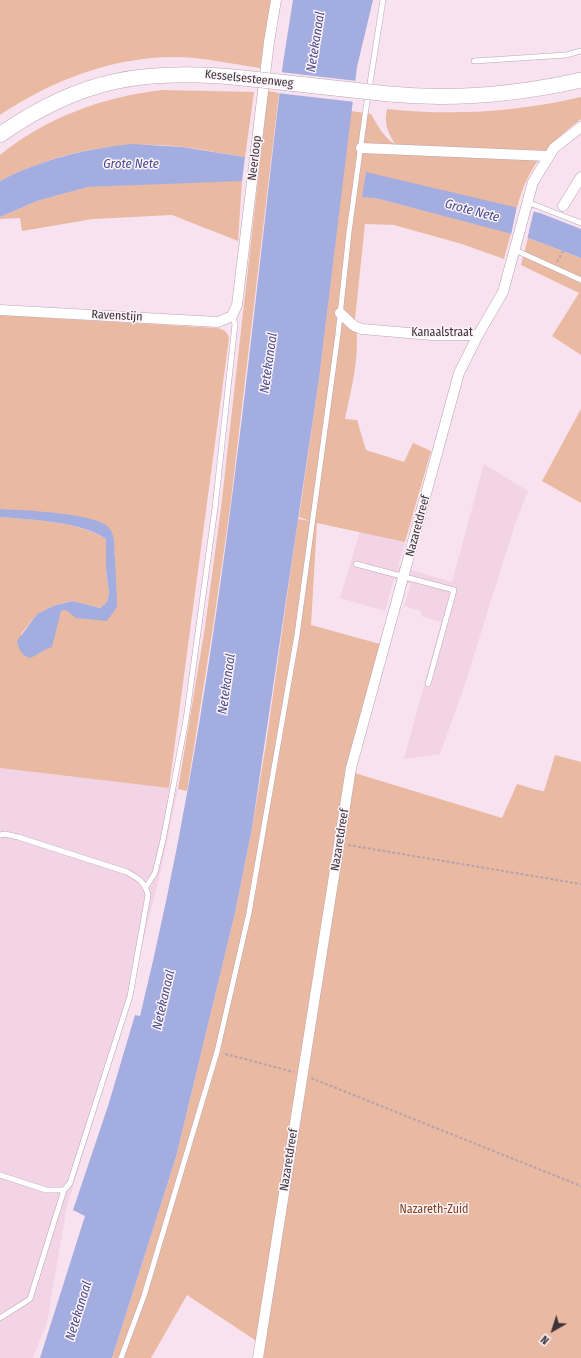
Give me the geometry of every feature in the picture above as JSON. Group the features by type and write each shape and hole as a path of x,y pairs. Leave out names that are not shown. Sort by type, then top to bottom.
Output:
{"main road":[{"name":"Kesselsesteenweg","path":"0,135 46,107 88,88 138,77 175,74 243,78 389,94 423,96 486,94 530,89 581,80"}],"street":[{"name":"Neerloop","path":"232,316 237,304 269,42 276,0"},
{"name":"Kanaalstraat","path":"340,313 354,326 362,329 432,335 478,335 503,292 533,182 554,148 581,127"},
{"path":"361,148 548,156"},
{"path":"564,206 581,177"},
{"name":"Ravenstijn","path":"0,310 218,322 232,316"},
{"name":"Nazaretdreef","path":"258,1358 351,768 460,373 478,335"}],"lane":[{"path":"121,1358 144,1296 218,1052 249,913 297,635 372,63 383,0"},
{"path":"474,61 566,55 581,52"},
{"path":"526,204 581,223"},
{"path":"515,250 553,269 581,280"},
{"path":"146,887 155,873 163,840 186,720 216,500 234,336 235,324 232,316"},
{"path":"356,564 454,590 428,684"},
{"path":"0,835 5,834 18,837 127,872 140,879 146,887 148,895 130,996 70,1183 64,1190 30,1299 0,1318"},
{"path":"0,1175 46,1190 64,1190"}],"path":[{"path":"553,269 563,251"},
{"path":"339,843 581,884"},
{"path":"218,1052 302,1074 581,1186"}],"shaded area":[{"path":"484,464 528,491 515,524 464,687 440,754 404,759 441,622 421,616 421,611 404,606 411,584 394,579 385,611 340,598 360,531 405,542 398,566 452,582"},
{"path":"0,768 178,789 163,862 118,1042 67,1206 47,1322 33,1358 0,1358"}],"green space":[{"path":"0,0 272,0 260,68 178,57 131,61 85,72 63,81 20,102 0,115"},
{"path":"162,90 254,92 245,157 190,148 158,145 112,147 66,155 44,162 0,181 0,155 37,130 76,111 97,104 140,93"},
{"path":"268,91 279,93 230,508 187,791 178,789 205,627 221,508"},
{"name":"Nazareth-Zuid","path":"581,97 581,119 558,138 540,158 527,180 517,208 366,173 363,197 379,199 511,233 504,259 462,244 394,225 365,224 355,319 357,344 355,369 345,419 357,420 366,450 404,462 413,443 431,451 405,542 317,523 311,625 380,644 345,770 502,818 517,784 544,791 555,755 581,762 581,1358 262,1358 264,1346 187,1295 151,1358 112,1358 176,1157 235,913 252,828 266,744 298,519 310,521 299,517 319,379 351,111 371,114 384,135 395,144 387,127 387,109 436,112 484,111 533,106"},
{"path":"232,180 242,181 238,241 172,215 93,219 22,231 20,218 0,219 0,217 37,201 88,187"},
{"path":"528,238 581,258 581,355 552,336 579,293 521,265"},
{"path":"0,315 217,328 224,331 229,338 169,788 0,768 0,517 55,522 82,528 106,539 106,569 109,594 107,602 100,608 71,601 53,606 37,614 21,634 39,654 50,639 61,611 66,610 85,619 91,618 107,620 115,573 115,553 97,521 63,514 0,509"},
{"path":"581,409 581,503 542,481"}],"water":[{"name":"Netekanaal","path":"293,0 373,0 357,67 319,379 252,828 235,913 176,1157 112,1358 40,1358 85,1216 73,1210 108,1106 135,1015 140,1016 167,899 209,661 226,542 283,63"},
{"name":"Grote Nete","path":"132,144 182,147 245,157 242,181 88,187 37,201 0,217 0,181 16,173 64,156"},
{"path":"366,172 540,213 581,229 581,258 531,239 379,199 362,197"},
{"path":"0,509 40,511 72,515 99,522 109,528 114,540 117,607 107,621 76,618 66,610 61,611 52,647 30,658 22,654 17,641 37,614 53,606 72,601 100,608 107,602 109,594 106,569 106,539 83,528 55,522 0,517"}],"pier":[{"path":"280,72 357,81 355,102 277,93"},
{"path":"517,206 534,210 527,240 511,235"}]}
